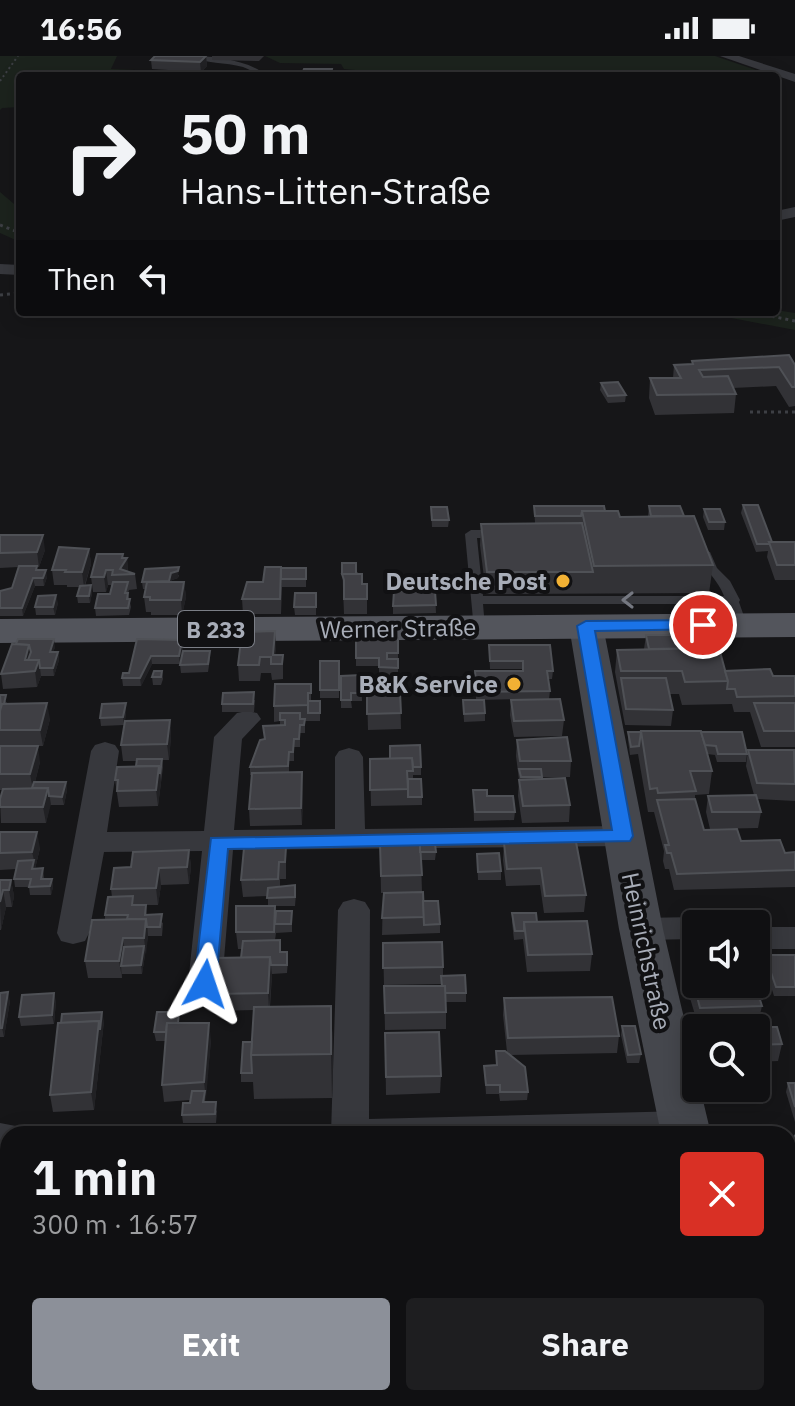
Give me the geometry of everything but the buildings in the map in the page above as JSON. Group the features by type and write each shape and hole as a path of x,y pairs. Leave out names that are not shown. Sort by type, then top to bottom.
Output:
{"main road":[{"name":"Werner Straße","path":"0,631 478,613 586,626 738,612 795,625"}],"street":[{"path":"726,56 776,72"},
{"name":"Heinrichstraße","path":"586,626 641,929 684,1126"},
{"path":"205,984 228,737 247,719"},
{"path":"73,933 105,751"},
{"path":"349,757 350,841"},
{"path":"90,842 218,843 623,836"},
{"path":"350,1126 354,910"},
{"path":"641,929 682,928"},
{"path":"770,938 795,938"}],"lane":[{"path":"193,56 209,62 244,64 257,72"},
{"path":"516,534 471,534 478,613 738,612 726,584 711,569 703,544"}],"path":[{"path":"0,81 18,56"},
{"path":"771,316 795,321"},
{"path":"750,412 795,412"}],"shaded area":[{"path":"0,56 117,56 111,69 182,72 16,72 16,107 0,110"},
{"path":"265,56 715,56 762,72 378,72 344,69 341,64 280,63"},
{"path":"0,192 16,206 16,240 0,233"},
{"path":"780,311 795,313 795,330 721,316 780,316"}],"place":[{"name":"Deutsche Post","path":"563,581"},
{"name":"B&K Service","path":"514,684"}],"route":[{"path":"205,984 218,843 623,836 586,626 703,625"}]}
